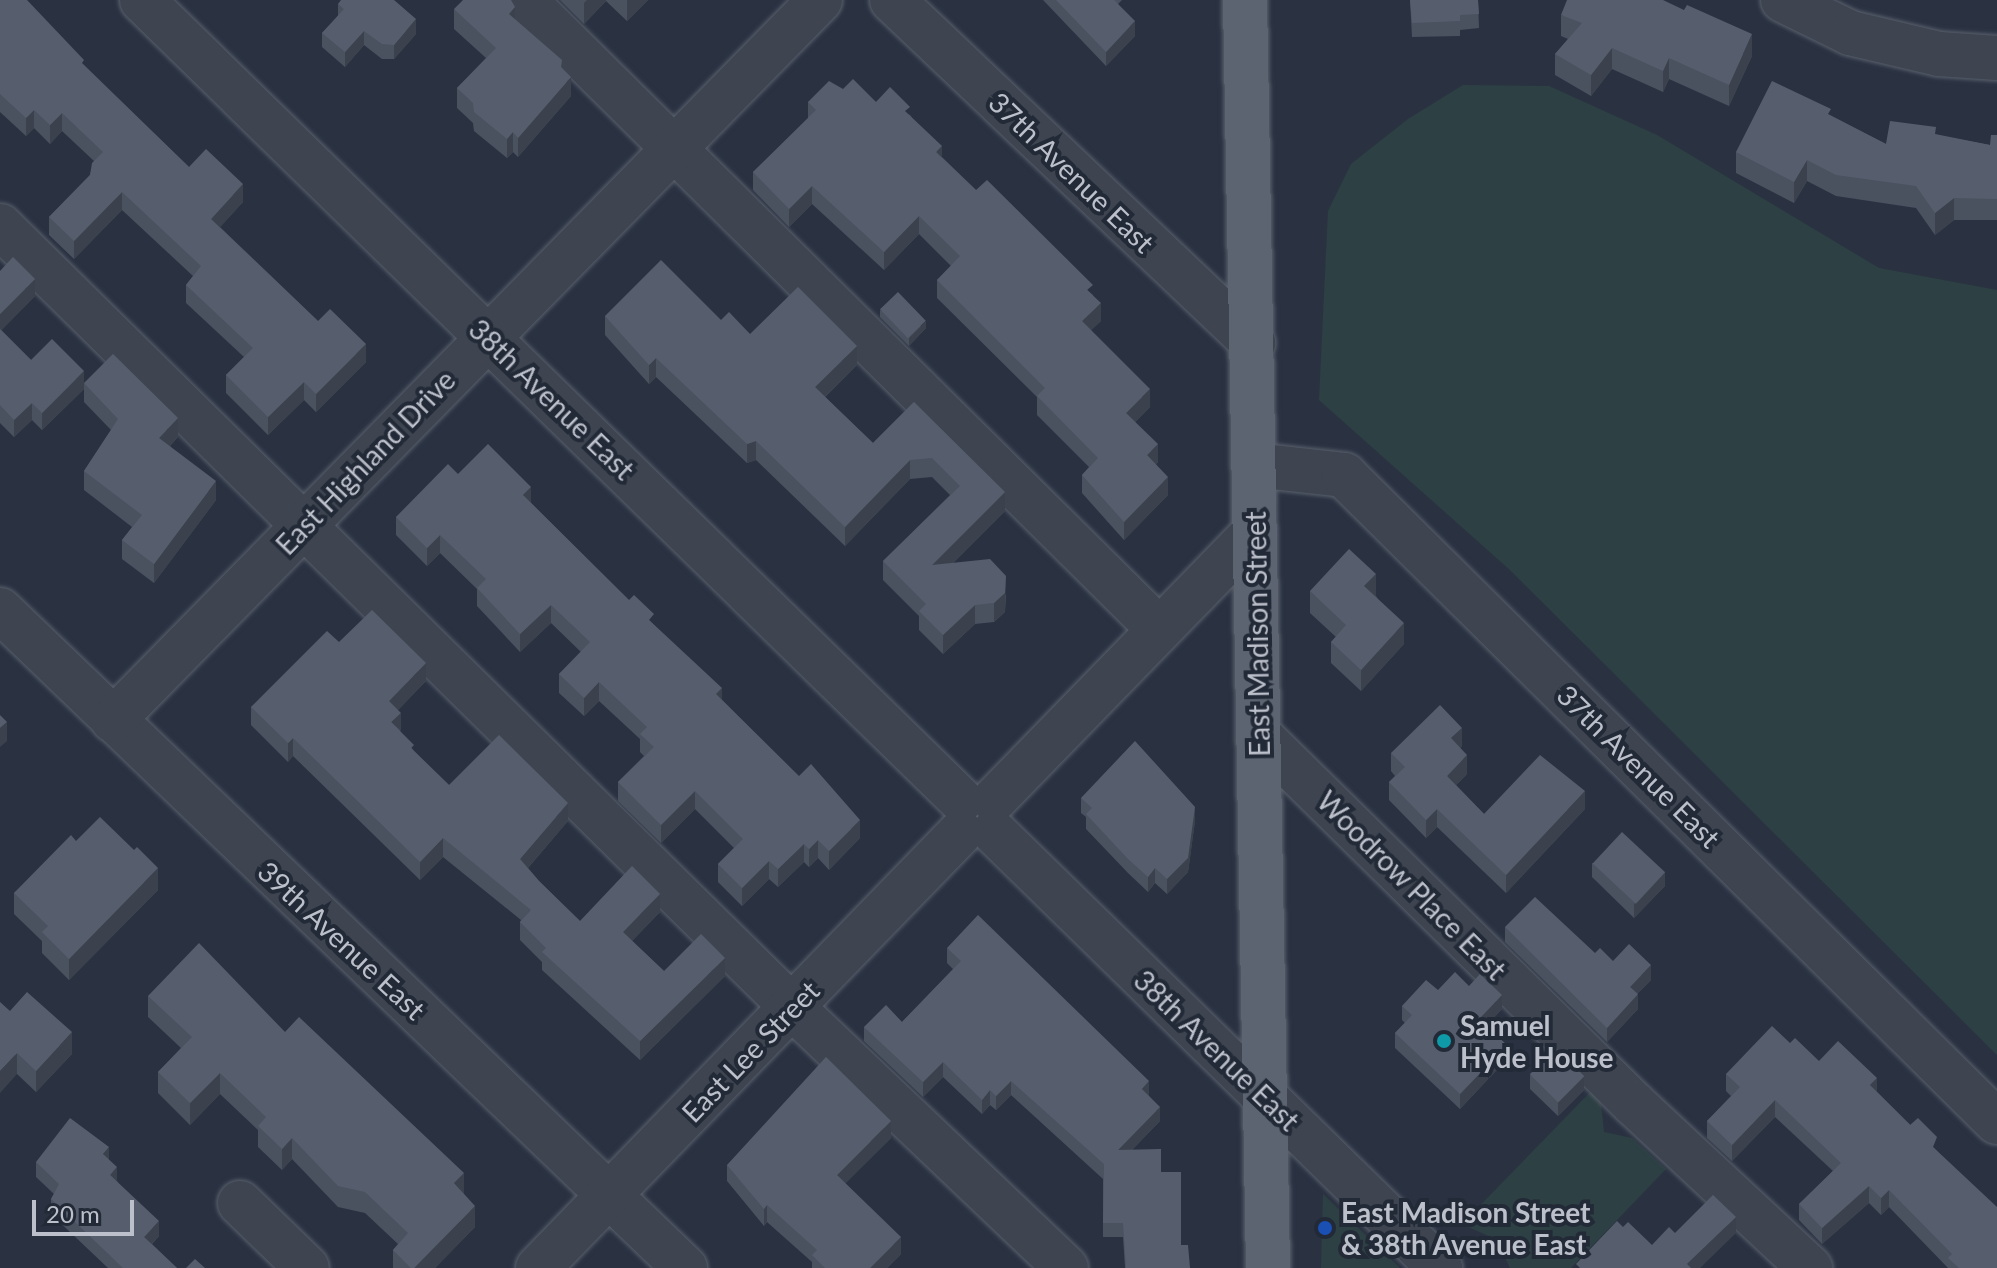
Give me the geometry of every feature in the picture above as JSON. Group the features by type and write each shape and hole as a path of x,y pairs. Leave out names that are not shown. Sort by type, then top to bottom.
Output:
{"main road":[{"name":"East Madison Street","path":"1245,0 1268,1268"}],"street":[{"name":"38th Avenue East","path":"142,0 1440,1268"},
{"path":"524,0 1158,628"},
{"name":"East Highland Drive","path":"113,720 820,0"},
{"name":"37th Avenue East","path":"892,0 1253,343"},
{"path":"1783,0 1850,33 1939,54 1997,58"},
{"path":"0,226 793,1008 1066,1268"},
{"name":"37th Avenue East","path":"1254,465 1344,475 1997,1122"},
{"name":"East Lee Street","path":"538,1268 1158,628 1255,532"},
{"name":"39th Avenue East","path":"0,610 685,1268"},
{"name":"Woodrow Place East","path":"1258,734 1634,1104 1810,1268"},
{"path":"240,1203 307,1268"}],"green space":[{"path":"1463,85 1549,86 1657,135 1879,268 1997,290 1997,1055 1510,570 1319,400 1328,211 1351,164 1408,119"},
{"path":"1599,1083 1604,1132 1632,1138 1666,1169 1571,1268 1510,1268 1497,1240 1462,1224"},
{"path":"1323,1194 1400,1268 1321,1268"}],"building":[{"path":"0,0 27,0 84,60 82,63 189,167 206,149 243,184 211,219 318,321 330,309 366,344 316,394 304,382 268,417 226,375 253,348 186,285 201,266 122,192 74,241 49,217 90,175 92,163 103,152 62,113 50,125 34,110 26,118 0,94"},
{"path":"341,0 394,0 416,19 394,45 382,44 364,31 345,52 322,33 344,9 338,4"},
{"path":"463,0 511,0 515,7 509,14 562,60 561,67 571,77 518,138 513,132 507,139 474,112 473,103 457,88 496,48 454,9"},
{"path":"1056,0 1114,0 1135,21 1106,52"},
{"path":"1410,0 1478,0 1479,14 1460,15 1460,21 1412,23"},
{"path":"1567,0 1663,0 1684,10 1687,5 1752,34 1729,85 1669,58 1663,71 1612,48 1591,75 1555,54 1582,23 1561,15"},
{"path":"853,79 876,102 890,87 910,107 905,111 942,146 936,152 976,190 987,180 1093,285 1087,290 1101,303 1082,321 1150,389 1126,413 1158,444 1147,455 1168,477 1124,522 1082,475 1098,458 1037,396 1045,388 937,280 960,256 919,216 884,252 812,186 789,209 753,172 816,110 808,102 829,81 843,89"},
{"path":"1772,81 1831,109 1828,114 1886,144 1890,121 1936,127 1935,134 1990,145 1991,135 1997,135 1997,199 1954,198 1935,213 1916,186 1836,175 1807,160 1794,182 1736,152"},
{"path":"13,257 35,279 0,314 0,271"},
{"path":"661,260 721,320 729,312 750,334 798,287 857,346 815,387 873,443 914,402 1005,492 932,565 990,559 1006,576 1005,593 994,603 975,605 943,635 919,611 926,604 883,561 960,486 932,458 910,460 845,527 756,441 747,444 656,358 649,365 605,316"},
{"path":"898,292 926,321 908,338 880,309"},
{"path":"0,329 31,360 52,339 84,371 42,413 32,403 14,420 0,405"},
{"path":"113,354 178,418 159,438 216,481 154,564 122,540 142,515 84,471 118,419 84,383"},
{"path":"488,444 531,487 523,495 629,600 634,595 654,614 649,620 722,688 716,694 799,776 811,764 860,820 829,851 818,840 809,849 804,844 778,869 769,861 742,888 718,864 743,839 695,791 661,825 618,782 654,747 640,734 647,727 599,682 584,698 559,674 590,642 551,605 520,634 477,588 486,579 440,535 427,548 396,517 448,464 458,474"},
{"path":"1349,549 1376,574 1364,586 1404,623 1361,670 1331,642 1346,625 1310,591"},
{"path":"372,610 426,663 389,701 401,713 391,722 414,745 411,748 449,785 499,735 568,803 520,859 539,881 580,921 632,866 660,894 623,932 664,971 701,934 725,958 640,1041 542,952 546,948 520,922 531,910 443,838 420,862 293,738 288,743 251,707 327,631 339,642"},
{"path":"1440,705 1462,728 1451,738 1467,755 1447,776 1484,814 1540,755 1585,791 1506,875 1437,809 1426,820 1389,782 1405,767 1391,753"},
{"path":"0,715 7,722 0,728"},
{"path":"1135,741 1195,807 1188,858 1167,879 1155,868 1148,877 1128,859 1086,814 1092,808 1081,798"},
{"path":"100,817 158,868 69,959 42,932 48,926 14,893 71,835 76,841"},
{"path":"1622,832 1665,872 1636,904 1593,863"},
{"path":"1535,897 1595,953 1600,948 1613,961 1629,944 1651,965 1630,987 1638,994 1607,1028 1505,927"},
{"path":"978,915 1149,1081 1142,1089 1160,1107 1118,1150 1161,1149 1161,1172 1181,1172 1181,1245 1188,1245 1190,1268 1126,1268 1123,1223 1103,1223 1104,1164 1011,1081 996,1096 990,1090 982,1100 943,1062 923,1082 864,1027 886,1005 902,1022 961,961 947,948"},
{"path":"199,943 285,1032 299,1017 464,1173 454,1183 475,1206 414,1268 393,1250 408,1233 365,1192 338,1186 292,1138 282,1149 258,1126 266,1117 220,1073 190,1103 158,1072 192,1037 148,996"},
{"name":"Samuel Hyde House","path":"1455,972 1469,986 1480,974 1502,995 1479,1019 1507,1045 1460,1094 1395,1033 1412,1015 1402,1006 1426,980 1438,990"},
{"path":"27,992 72,1032 36,1071 17,1053 0,1071 0,1002 10,1011"},
{"path":"1772,1026 1790,1043 1795,1038 1819,1061 1838,1041 1877,1078 1870,1085 1910,1125 1918,1118 1937,1137 1933,1147 1997,1207 1997,1268 1959,1268 1948,1258 1952,1254 1889,1190 1881,1198 1869,1186 1822,1228 1799,1204 1841,1163 1775,1100 1732,1145 1707,1121 1740,1087 1726,1074"},
{"path":"1556,1048 1584,1076 1558,1102 1530,1074"},
{"path":"826,1057 891,1121 837,1175 901,1237 870,1268 825,1268 812,1255 817,1250 767,1205 764,1209 727,1165"},
{"path":"70,1118 109,1147 103,1154 117,1167 110,1175 159,1221 144,1237 177,1268 123,1268 51,1199 59,1184 36,1162"},
{"path":"1713,1195 1736,1217 1687,1264 1691,1268 1580,1268 1576,1264 1617,1221 1623,1227 1628,1222 1652,1245 1669,1227 1675,1233"},
{"path":"195,1259 205,1268 186,1268"}],"place":[{"name":"Samuel Hyde House","path":"1444,1041"},
{"name":"East Madison Street & 38th Avenue East","path":"1325,1228"}]}
